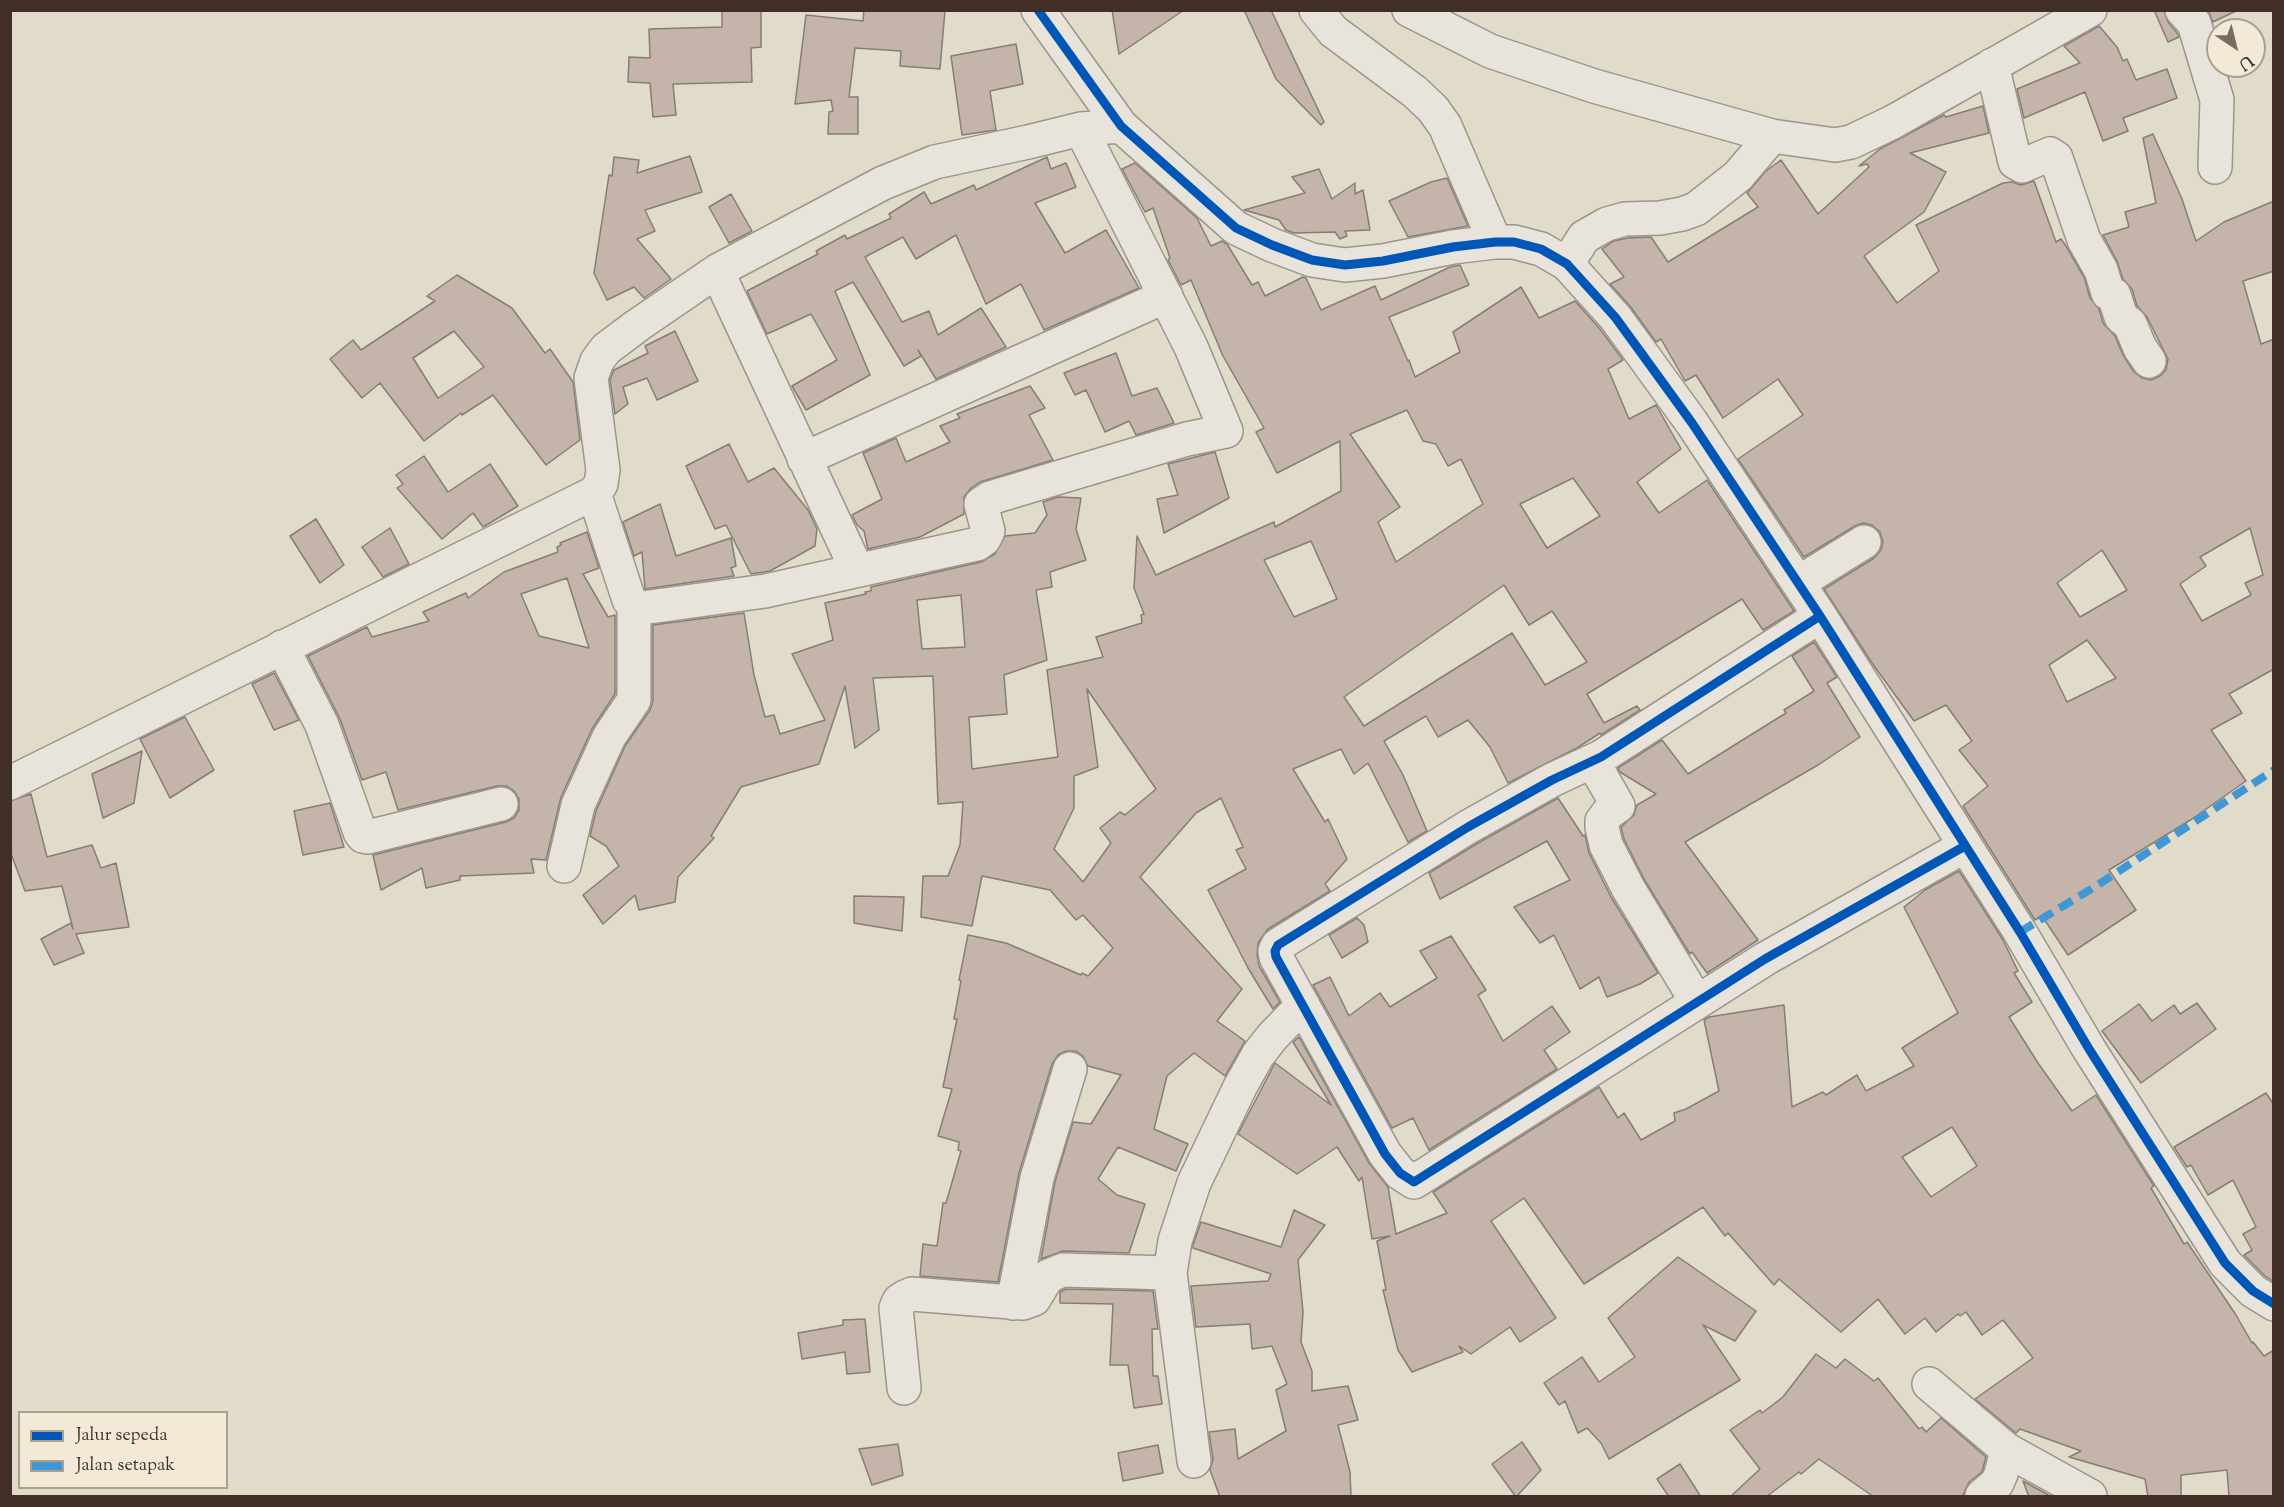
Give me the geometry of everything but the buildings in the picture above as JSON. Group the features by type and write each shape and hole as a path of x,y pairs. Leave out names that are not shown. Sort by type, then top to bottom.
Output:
{"street":[{"path":"1038,10 1121,126 1236,228 1312,260 1345,266 1495,242 1514,242 1541,249 1567,264 1615,317 1692,423 1820,616 2225,1263 2253,1291 2274,1304"},
{"path":"1316,10 1334,31 1415,92 1433,109 1446,126 1495,242"},
{"path":"1408,10 1501,55 1594,86 1772,136 1834,145 1851,142 1893,122 2090,10"},
{"path":"2182,10 2194,23 2217,100 2215,167"},
{"path":"1992,65 2015,162 2022,166 2050,154 2056,158 2084,240 2101,270 2108,293 2114,295 2121,317 2130,324 2140,348 2149,361"},
{"path":"10,783 594,493 601,484 603,471 591,378 597,362 606,349 717,271 883,183 935,162 1081,129 1121,126"},
{"path":"594,493 628,600 642,608 765,591 977,544 984,539 988,531 981,504 990,498 1187,439 1226,431 1191,347 1081,129"},
{"path":"1567,264 1584,237 1607,224 1625,219 1660,218 1696,209 1738,176 1772,136"},
{"path":"717,271 857,570"},
{"path":"804,459 1166,296"},
{"path":"1798,583 1864,542"},
{"path":"564,866 578,805 609,737 634,700 634,605"},
{"path":"1820,616 1593,762 1552,780 1459,833 1278,945 1275,951 1276,957 1385,1154 1400,1173 1414,1182 1765,959 1965,846"},
{"path":"282,647 322,725 363,836 368,837 501,804"},
{"path":"1593,762 1618,806 1602,821 1606,845 1628,888 1696,1002"},
{"path":"1194,1461 1170,1273 1175,1241 1194,1183 1240,1087 1258,1055 1302,1005"},
{"path":"1012,1303 1037,1178 1070,1069"},
{"path":"904,1388 896,1308 899,1301 912,1294 1012,1303 1029,1302 1034,1299 1048,1276 1063,1270 1170,1273"},
{"path":"1929,1384 2007,1450 2090,1497"},
{"path":"1982,1497 1997,1483 2007,1450"}],"marked path":[{"path":"2020,932 2093,888 2274,770"}],"cycle path":[{"path":"1038,10 1121,126 1236,228 1312,260 1345,265 1383,261 1453,247 1495,242 1514,242 1541,249 1567,264 1615,317 1692,423 1820,616 2020,932 2089,1049 2225,1263 2253,1291 2274,1304"},
{"path":"1820,616 1601,757 1552,780 1468,827 1278,945 1275,951 1276,957 1385,1154 1400,1173 1414,1182 1765,959 1965,846"}]}
